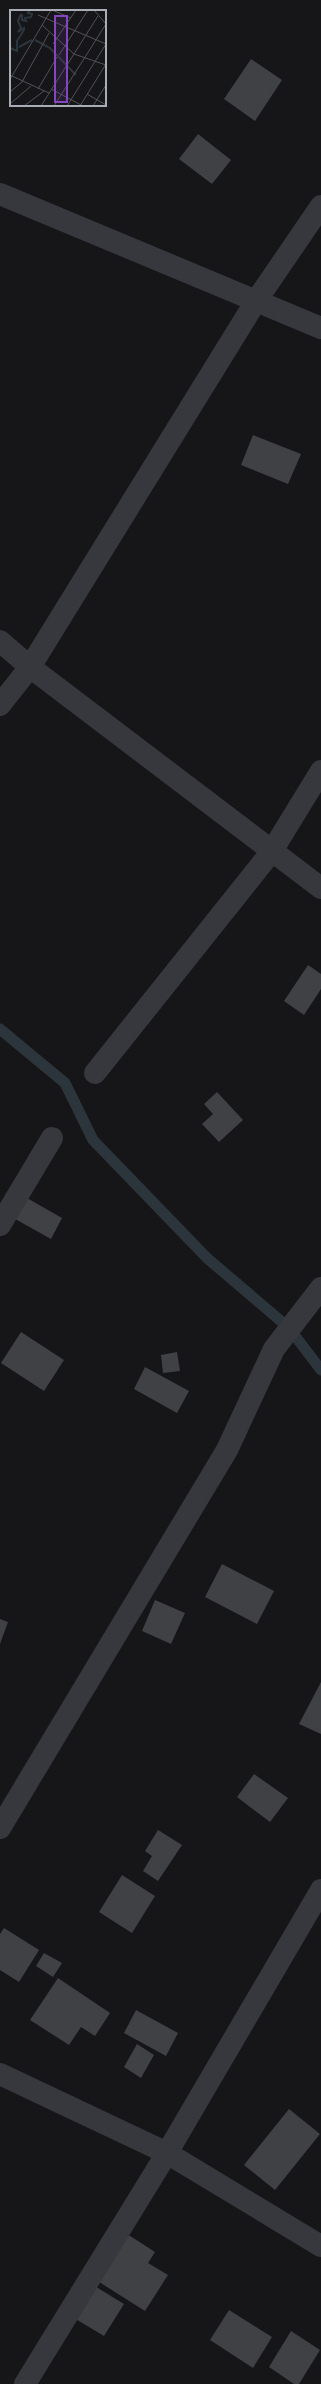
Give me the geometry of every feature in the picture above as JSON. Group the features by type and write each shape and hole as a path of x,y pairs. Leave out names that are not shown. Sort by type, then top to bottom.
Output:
{"street":[{"path":"0,194 321,328"},
{"path":"0,705 30,667 256,301 321,206"},
{"path":"0,641 30,667 321,888"},
{"path":"95,1073 272,851 321,771"},
{"path":"0,1225 52,1138"},
{"path":"0,1828 227,1450 274,1349 321,1288"},
{"path":"25,2384 167,2154 321,1890"},
{"path":"0,2074 167,2154 321,2246"}],"building":[{"path":"251,59 282,80 255,121 224,99"},
{"path":"198,134 231,160 212,184 179,159"},
{"path":"253,435 301,454 288,484 241,465"},
{"path":"308,965 321,974 321,989 304,1015 284,1001"},
{"path":"217,1092 243,1120 219,1142 202,1124 213,1114 204,1104"},
{"path":"20,1194 62,1218 51,1239 8,1215"},
{"path":"21,1332 64,1360 44,1391 1,1363"},
{"path":"177,1352 180,1371 163,1373 161,1355"},
{"path":"145,1367 189,1391 177,1413 134,1389"},
{"path":"222,1564 274,1591 257,1624 205,1597"},
{"path":"155,1600 185,1613 171,1644 142,1631"},
{"path":"0,1619 8,1622 0,1644"},
{"path":"321,1682 321,1734 299,1724"},
{"path":"254,1774 288,1798 270,1822 237,1797"},
{"path":"158,1830 182,1845 158,1881 143,1871 152,1856 145,1851"},
{"path":"122,1875 155,1896 132,1933 99,1912"},
{"path":"4,1928 39,1950 19,1982 0,1970 0,1934"},
{"path":"44,1953 62,1963 53,1977 36,1966"},
{"path":"58,1978 110,2013 95,2036 81,2027 69,2045 30,2020"},
{"path":"136,2010 178,2033 166,2056 124,2033"},
{"path":"137,2044 154,2055 141,2078 124,2067"},
{"path":"289,2109 320,2134 275,2190 244,2165"},
{"path":"124,2232 155,2252 148,2263 168,2275 145,2311 96,2280"},
{"path":"93,2285 124,2304 104,2336 74,2318"},
{"path":"229,2310 272,2337 253,2368 210,2340"},
{"path":"291,2331 320,2350 299,2384 294,2384 269,2367"}],"waterway":[{"path":"0,1029 65,1083 93,1140 207,1258 289,1328 321,1370"}]}
